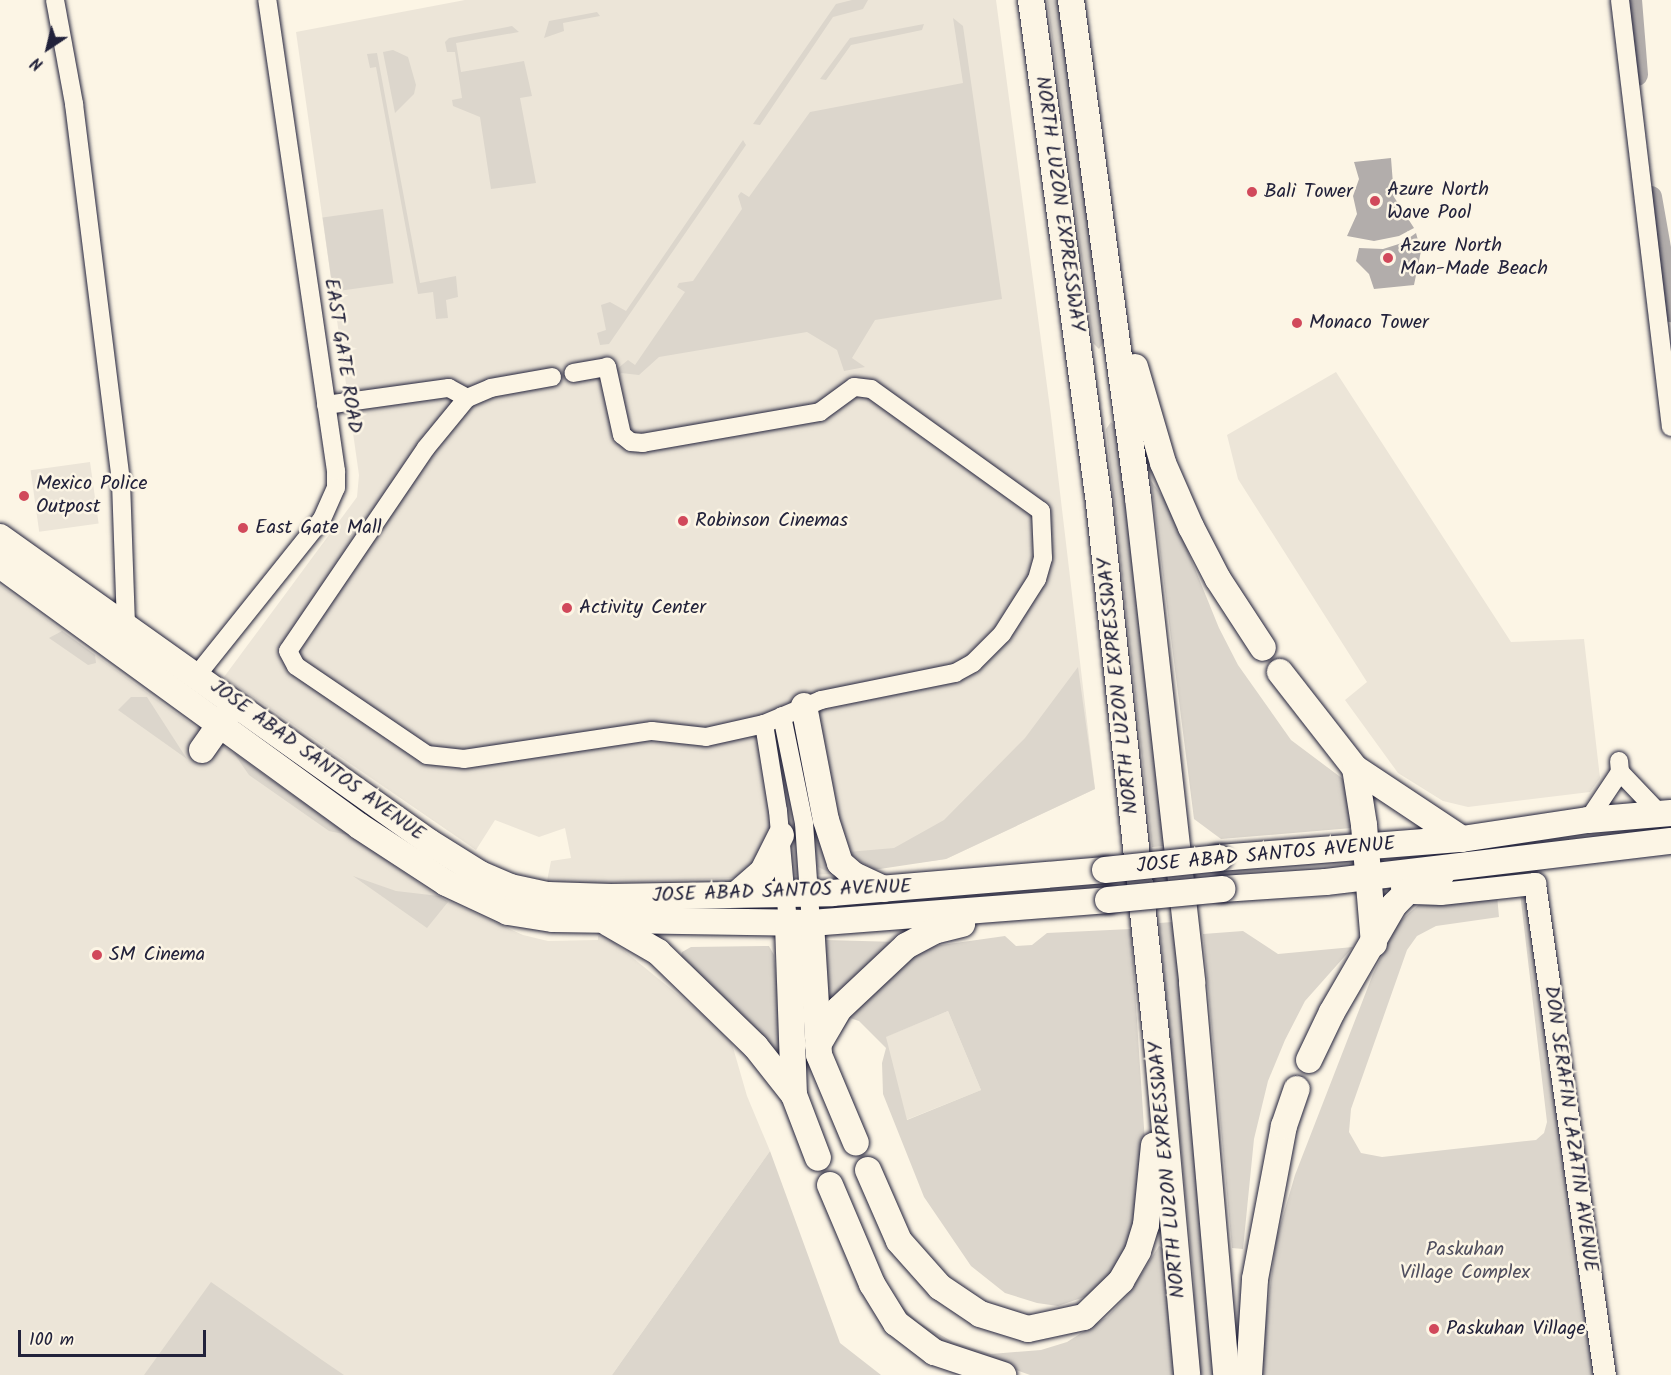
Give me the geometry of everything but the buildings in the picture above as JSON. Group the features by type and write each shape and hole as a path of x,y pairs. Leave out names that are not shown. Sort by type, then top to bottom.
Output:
{"highway":[{"name":"NORTH LUZON EXPRESSWAY","path":"1031,0 1099,503 1157,1043 1187,1375"},
{"name":"NORTH LUZON EXPRESSWAY","path":"1071,0 1106,247 1192,983 1226,1375"},
{"path":"1106,247 1163,463 1213,570 1263,648"},
{"name":"JOSE ABAD SANTOS AVENUE","path":"0,537 126,624 389,814 480,874 535,894 888,891 1219,858 1462,839 1588,820 1665,814"},
{"name":"JOSE ABAD SANTOS AVENUE","path":"0,565 224,719 360,826 466,894 525,916 800,924 1031,907 1374,876 1671,841"},
{"path":"52,575 122,637 224,719 344,798 389,814"},
{"path":"1280,672 1355,768 1462,839"},
{"path":"793,711 840,863 854,875 888,891"},
{"path":"202,750 224,719"},
{"path":"1355,768 1364,847 1374,876 1374,944"},
{"path":"738,893 763,871 781,835"},
{"path":"1309,1060 1332,1012 1388,920 1394,905 1457,866"},
{"path":"818,1045 839,1009 906,946 934,931 1031,907"},
{"path":"602,920 637,937 671,964 756,1047 794,1095 818,1158"},
{"path":"794,1095 800,924"},
{"path":"800,924 818,1045 827,1078 856,1143"},
{"path":"868,1170 899,1241 940,1287 980,1314 1012,1327 1036,1328 1084,1317 1121,1281 1138,1251 1146,1226 1152,1181 1157,1043"},
{"path":"1249,1375 1255,1279 1284,1126 1297,1089"},
{"path":"830,1185 872,1284 896,1323 934,1352 1003,1375"}],"main road":[{"path":"1374,876 1414,893"},
{"name":"DON SERAFIN LAZATIN AVENUE","path":"1414,893 1535,884 1605,1375"}],"street":[{"path":"55,0 74,104 121,482 126,624"},
{"name":"EAST GATE ROAD","path":"197,675 315,528 330,504 336,471 267,0"},
{"path":"1620,0 1671,427"},
{"path":"552,377 491,388 467,398 426,448 291,643 290,659 400,740 441,758 464,759 652,731 706,737 764,724 793,711 955,674 973,663 1002,634 1037,579 1043,558 1041,511 1014,488 871,389 854,387 820,412 643,443 631,442 622,435 608,367 574,373"},
{"path":"326,405 449,388 467,398"},
{"path":"793,711 804,823 798,893 800,924"},
{"path":"764,724 781,835 798,893 800,924"},
{"path":"1588,820 1619,766 1665,814"}],"shaded area":[{"path":"465,0 996,0 1051,416 1095,789 946,859 833,874 585,884 547,881 551,861 571,858 565,828 539,837 495,820 476,850 224,677 357,497 359,475 296,32"},
{"name":"Azure North Wave Pool","path":"1391,158 1394,197 1414,228 1399,236 1374,241 1347,236 1357,214 1353,196 1359,179 1354,162"},
{"name":"Azure North Man-Made Beach","path":"1416,233 1421,251 1414,285 1374,289 1369,274 1356,261 1359,248 1383,249 1402,243"},
{"path":"1336,372 1511,642 1584,639 1600,778 1590,792 1468,807 1443,801 1398,773 1345,700 1367,682 1238,479 1227,435"},
{"path":"90,462 99,523 39,532 31,470"},
{"path":"0,585 153,697 439,897 523,935 548,941 598,940 598,936 606,936 703,1015 732,1044 747,1096 770,1151 612,1375 0,1375"},
{"path":"948,1011 981,1090 906,1120 885,1037"}],"green space":[{"path":"852,0 868,0 863,9 833,17 760,125 753,124 836,4"},
{"path":"1047,0 1058,0 1104,341 1099,349 1093,343"},
{"path":"597,12 600,16 563,23 564,31 544,38 549,21"},
{"path":"953,18 963,26 1002,299 875,320 852,358 865,367 844,371 837,350 807,332 659,357 639,375 621,373 618,377 617,369 628,360 635,365 685,292 677,287 679,283 693,281 742,209 738,196 741,192 749,197 810,112 963,83"},
{"path":"924,24 922,30 851,45 826,80 820,79 850,38"},
{"path":"512,26 519,32 456,43 461,72 524,61 532,96 520,98 536,183 491,189 480,117 453,106 452,100 462,98 455,52 447,52 445,42 449,38"},
{"path":"393,50 408,57 416,85 414,94 395,113 383,52"},
{"path":"377,53 420,283 456,276 458,297 446,300 448,318 436,319 433,292 418,294 376,67 370,68 367,54"},
{"path":"743,140 746,145 609,344 600,345 597,333 606,330 601,305 610,302 626,311"},
{"path":"383,209 393,283 333,292 323,217"},
{"path":"1111,422 1116,427 1128,521 1164,846 1152,847 1106,429"},
{"path":"1151,481 1169,505 1219,628 1238,665 1291,740 1351,785 1352,828 1221,839 1194,819"},
{"path":"62,631 95,655 96,663 88,665 49,638"},
{"path":"1078,667 1095,789 946,859 873,870 848,852 894,848 944,820 1025,738"},
{"path":"131,697 147,697 187,759 118,710"},
{"path":"793,715 836,871 833,874 818,867 790,717"},
{"path":"233,752 348,835 329,831 249,775"},
{"path":"353,876 396,891 439,896 448,902 427,928"},
{"name":"Paskuhan Village Complex","path":"1530,892 1596,1375 1259,1375 1276,1240 1295,1175 1373,974 1398,923 1423,901 1497,895 1499,917 1436,926 1417,936 1407,950 1351,1109 1349,1132 1361,1153 1382,1157 1536,1140 1544,1133 1547,1122 1520,893"},
{"path":"1173,922 1220,1375 1194,1375 1194,1283 1159,923"},
{"path":"1131,929 1145,1143 1136,1234 1112,1275 1093,1294 1058,1306 1037,1303 1005,1293 971,1266 924,1197 883,1094 882,1063 886,1048 859,1021 850,1018 841,1033 839,1021 887,971 927,947 1005,936 1016,946 1032,945 1047,933","holes":["948,1011 981,1090 907,1120 886,1037"]},
{"path":"1243,931 1278,954 1353,947 1305,1001 1268,1081 1254,1139 1243,1249 1232,1248 1203,934"},
{"path":"825,940 899,942 826,1011"},
{"path":"769,946 774,955 783,1045 780,1052 772,1049 680,960 682,952 691,947"},
{"path":"770,1151 840,1343 881,1375 612,1375"},
{"path":"1159,1246 1165,1249 1180,1375 1030,1375 925,1338 886,1290 918,1322 953,1342 991,1354 1041,1350 1067,1342 1107,1317 1130,1292"},
{"path":"211,1282 322,1360 344,1375 144,1375"}],"waterway":[{"path":"1631,0 1637,75"},
{"path":"1651,197 1671,311"}],"place":[{"name":"Bali Tower","path":"1252,192"},
{"name":"Azure North Wave Pool","path":"1375,201"},
{"name":"Azure North Man-Made Beach","path":"1388,258"},
{"name":"Monaco Tower","path":"1297,323"},
{"name":"Mexico Police Outpost","path":"24,496"},
{"name":"Robinson Cinemas","path":"683,521"},
{"name":"East Gate Mall","path":"243,528"},
{"name":"Activity Center","path":"567,608"},
{"name":"SM Cinema","path":"97,955"},
{"name":"Paskuhan Village","path":"1434,1329"}]}
